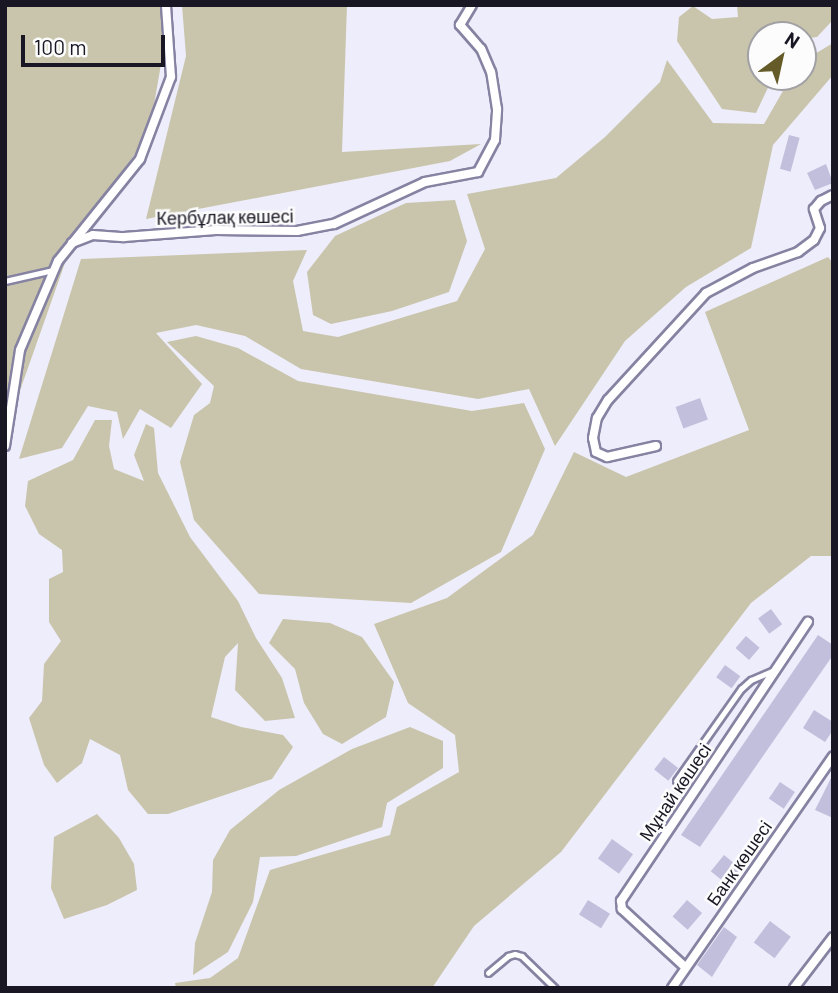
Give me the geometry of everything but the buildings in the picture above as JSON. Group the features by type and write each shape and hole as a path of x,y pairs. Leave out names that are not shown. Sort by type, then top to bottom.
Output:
{"street":[{"path":"5,446 20,350 53,270 139,159 171,77 166,5"},
{"name":"Кербұлақ көшесі","path":"72,243 93,235 124,237 216,230 297,232 334,224 425,182 478,172 495,140 497,109 491,72 481,49 460,25 472,5"},
{"path":"656,446 607,457 596,452 593,438 597,418 608,400 706,292 753,268 798,252 814,240 820,228 814,209 821,201 833,195"},
{"name":"Мұнай көшесі","path":"685,967 622,909 621,901 808,622"},
{"name":"Банк көшесі","path":"672,988 833,756"},
{"path":"794,988 833,937"}],"lane":[{"path":"5,281 53,270"},
{"path":"676,781 741,689 751,680 776,670"},
{"path":"488,973 508,956 515,954 523,956 555,988"}],"shaded area":[{"path":"5,5 165,5 166,35 149,134 72,243 5,433"},
{"path":"182,5 347,5 342,152 481,144 450,161 146,219 186,56"},
{"path":"737,5 832,5 831,22 817,37 817,21 747,21 747,91 766,91 756,113 722,109 677,41 679,17 693,6 712,19 738,17"},
{"path":"833,43 833,75 773,145 751,248 686,287 625,341 555,446 529,389 478,399 301,369 245,336 196,325 156,333 202,384 171,428 140,409 123,439 117,412 88,406 62,448 19,459 81,259 307,250 293,281 303,331 338,337 457,301 485,249 467,194 556,178 605,137 660,82 667,60 713,123 764,124 783,91 817,91 817,53"},
{"path":"455,200 467,241 449,292 392,311 331,324 313,315 307,272 335,236 406,203"},
{"path":"828,257 833,263 833,556 811,556 751,603 561,852 474,926 432,988 176,988 175,983 210,978 238,958 270,870 390,835 397,807 459,772 455,735 408,703 374,624 447,598 533,535 574,452 626,477 749,430 705,312"},
{"path":"196,336 238,348 298,381 472,411 524,403 545,449 501,552 411,603 259,594 194,520 180,462 194,415 210,403 214,386 167,342"},
{"path":"95,420 112,420 109,446 114,469 144,481 134,455 146,424 154,428 158,473 190,537 238,601 256,638 282,678 295,718 265,721 235,690 238,643 225,657 211,717 241,727 283,735 293,747 272,779 168,814 148,814 128,790 120,755 90,739 82,763 57,783 44,765 29,718 42,701 44,664 61,641 49,622 49,579 63,572 62,550 39,534 25,506 28,481 73,460"},
{"path":"283,619 330,623 362,637 394,682 386,717 342,744 323,734 304,703 295,669 269,643"},
{"path":"410,727 443,741 443,768 387,803 382,827 296,856 260,857 253,902 228,952 193,975 195,943 212,892 213,860 230,830 279,790 352,749"},
{"path":"97,814 119,838 134,864 137,890 107,905 64,919 51,888 54,837"}]}
